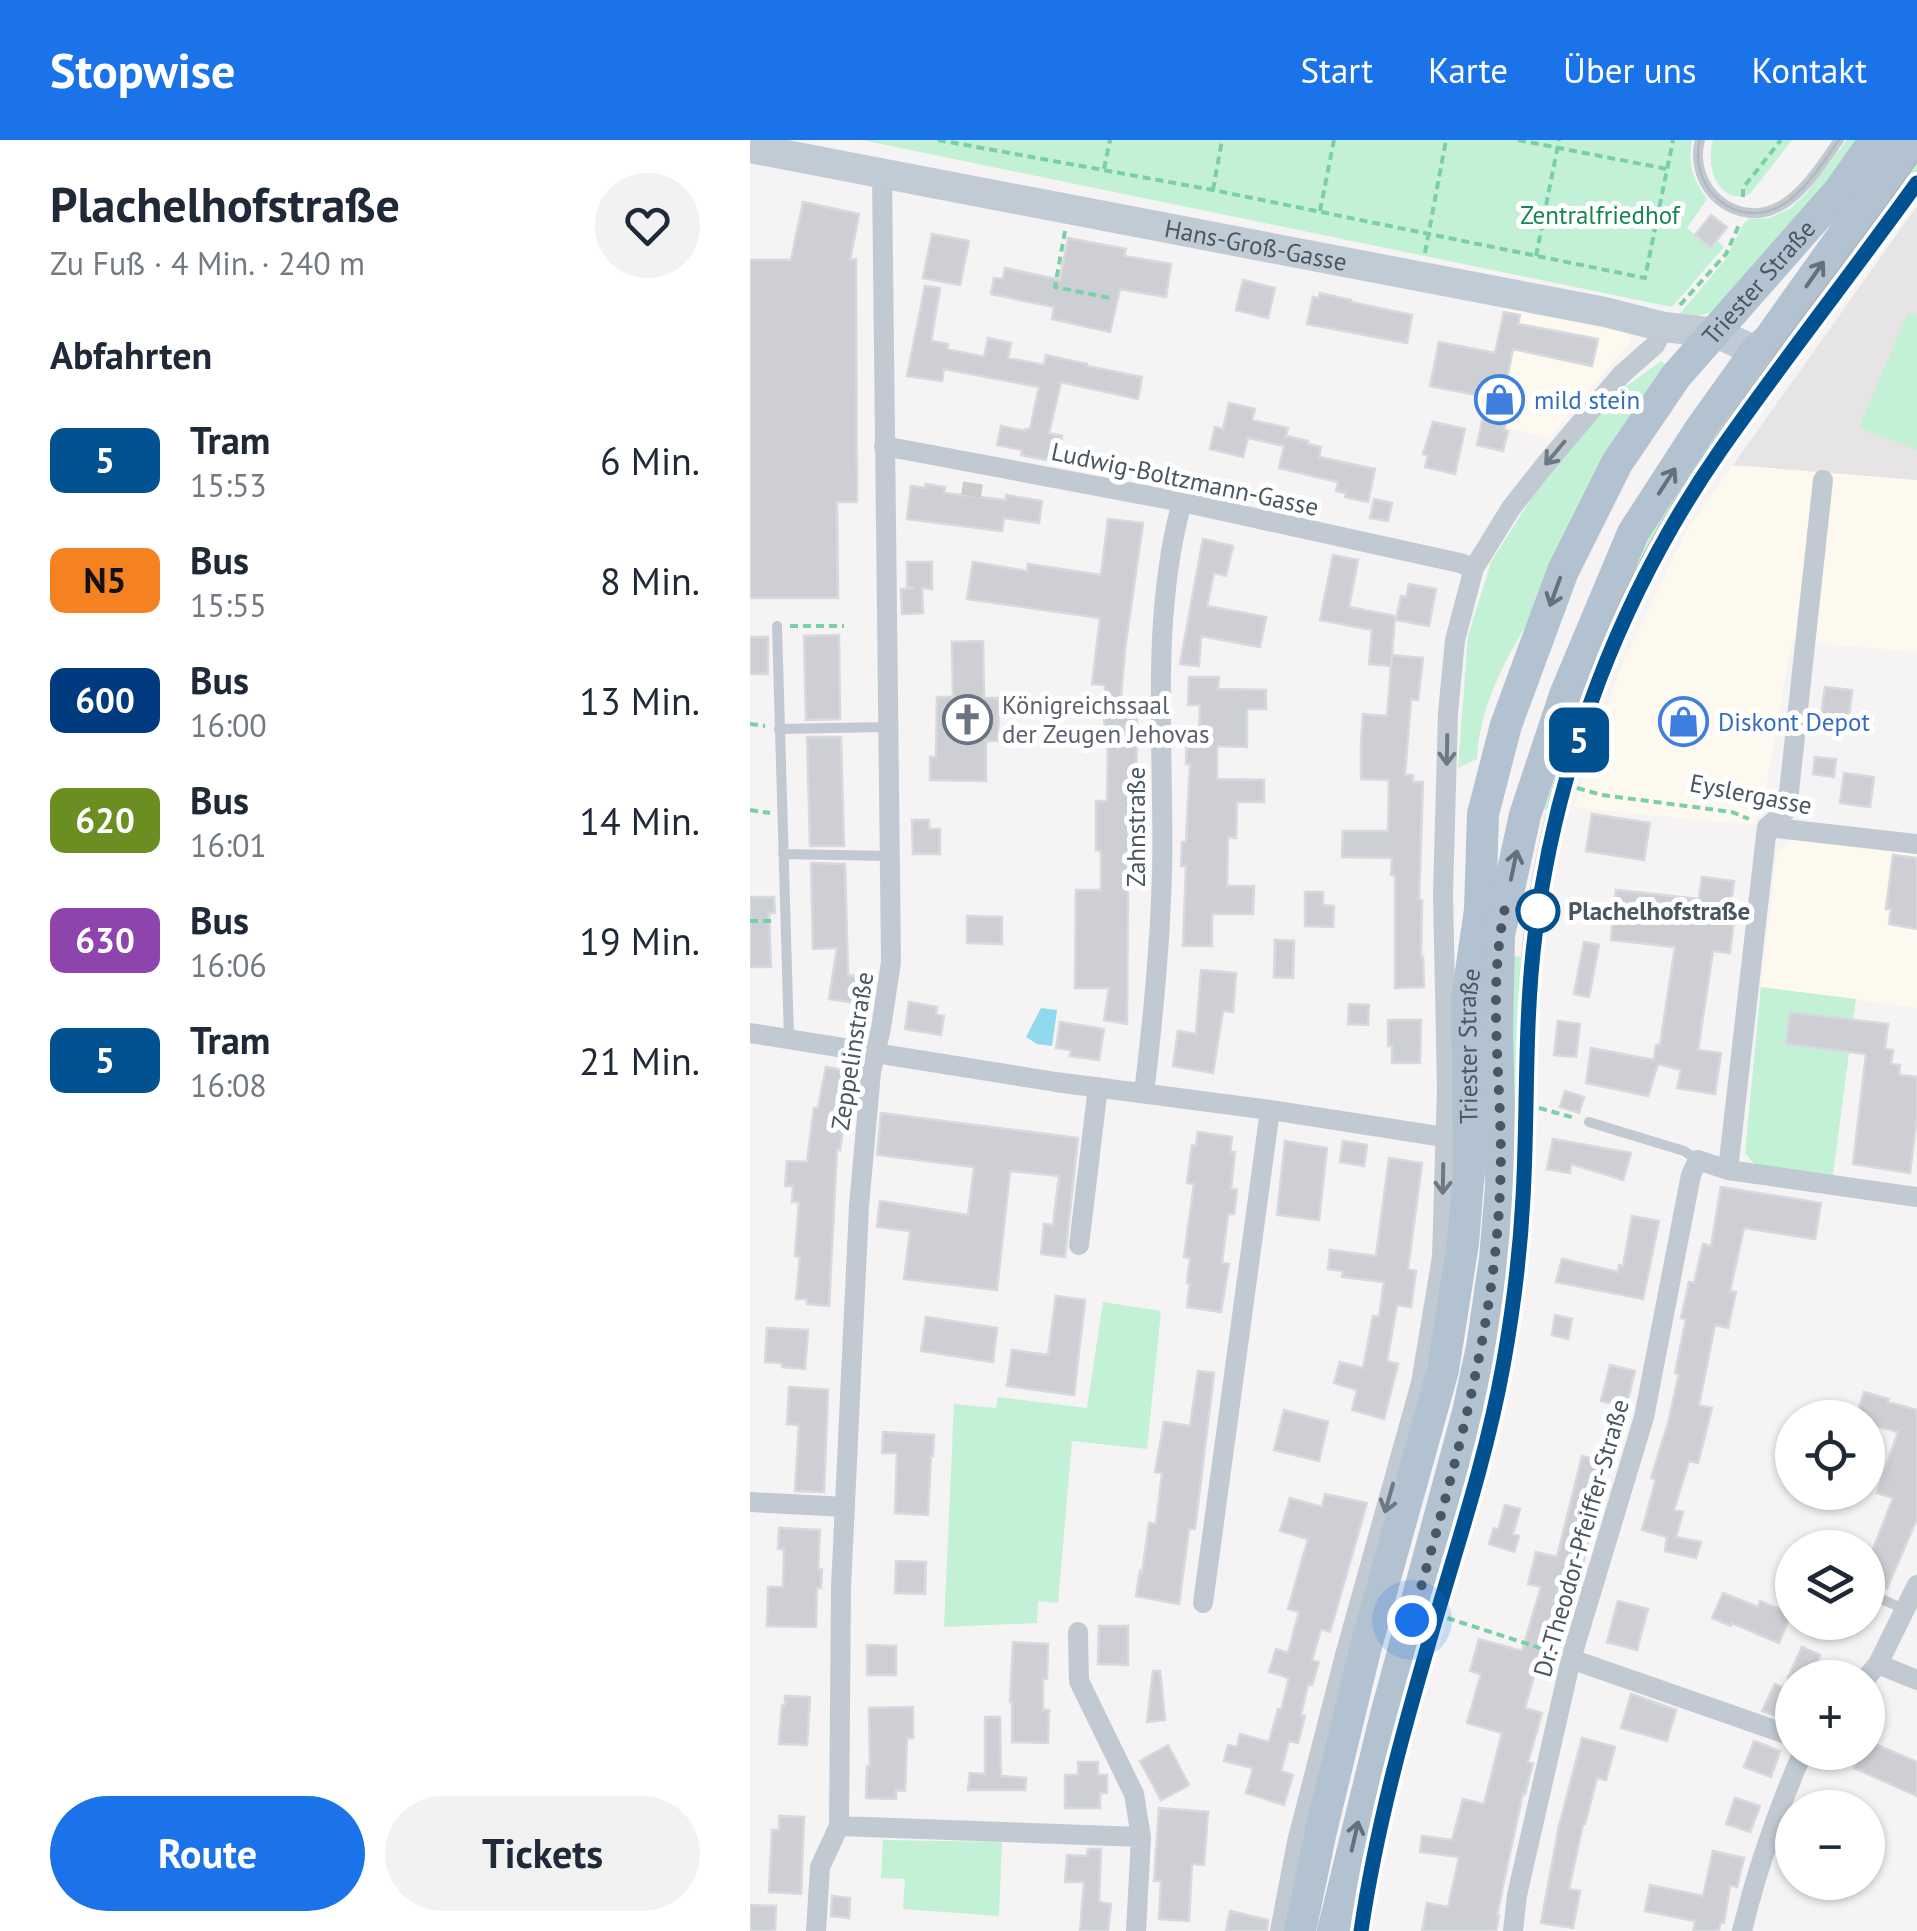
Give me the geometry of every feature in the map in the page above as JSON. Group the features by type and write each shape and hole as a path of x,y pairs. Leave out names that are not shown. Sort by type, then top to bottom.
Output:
{"main road":[{"name":"Triester Straße","path":"1300,1931 1320,1830 1366,1646 1443,1370 1468,1188 1467,998 1480,910 1483,814 1506,726 1563,571 1617,463 1676,376 1839,191 1875,140"},
{"name":"Triester Straße","path":"1333,1931 1482,1347 1500,1187 1496,1033 1499,935 1525,815 1560,710 1633,533 1701,428 1911,140"}],"street":[{"name":"Hans-Groß-Gasse","path":"750,148 1668,321 1716,332 1756,351"},
{"name":"Zeppelinstraße","path":"816,1931 820,1867 839,1826 842,1588 862,1156 891,962 882,173"},
{"name":"Triester Straße","path":"1280,1931 1297,1842 1344,1655 1421,1384 1442,1257 1446,1088 1443,894 1448,713 1455,640 1474,568 1511,508 1620,375 1655,345 1668,321"},
{"name":"Ludwig-Boltzmann-Gasse","path":"884,446 1182,502 1474,568"},
{"path":"1728,1170 1767,827 1787,810 1823,480"},
{"name":"Zahnstraße","path":"1144,1093 1156,996 1162,873 1161,659 1167,580 1182,502"},
{"name":"Eyslergasse","path":"1767,827 1917,844"},
{"path":"750,1032 875,1054 1444,1137"},
{"path":"1078,1245 1098,1087"},
{"path":"1204,1603 1270,1110"},
{"path":"1698,1160 1728,1170 1917,1197"},
{"name":"Dr.-Theodor-Pfeiffer-Straße","path":"1513,1931 1517,1895 1572,1658 1644,1416 1691,1175 1698,1160"},
{"path":"750,1502 845,1507"},
{"path":"1878,1660 1917,1585"},
{"path":"1078,1632 1079,1680 1134,1794 1141,1837 1136,1931"},
{"path":"1572,1658 1775,1730"},
{"path":"1885,1674 1917,1680"},
{"path":"1742,1931 1761,1859 1795,1770"},
{"path":"839,1826 1141,1837"}],"lane":[{"path":"1700,140 1697,160 1703,182 1719,202 1756,214 1771,211 1796,194 1839,140"},
{"path":"777,626 790,1039"},
{"path":"779,729 887,728"},
{"path":"783,854 890,856"},
{"path":"1589,1122 1684,1151 1698,1160"},
{"path":"1885,1601 1905,1610"}],"path":[{"path":"938,140 1213,190 1645,278 1673,140"},
{"path":"993,150 995,140"},
{"path":"1104,169 1110,140"},
{"path":"1213,190 1222,140"},
{"path":"1320,211 1334,140"},
{"path":"1428,234 1446,140"},
{"path":"1518,140 1667,169"},
{"path":"1536,256 1560,140"},
{"path":"1668,321 1726,254 1744,212 1743,188 1781,140"},
{"path":"1065,230 1055,287 1110,298"},
{"path":"777,626 844,626"},
{"name":"Eyslergasse","path":"1577,788 1602,795 1732,812 1767,827"},
{"path":"750,921 786,920"},
{"path":"1539,1108 1589,1122"},
{"path":"1447,1618 1572,1658"}],"shaded area":[{"path":"1917,206 1917,480 1733,465"},
{"path":"1504,308 1627,333 1632,340 1549,438 1481,422"},
{"path":"1733,465 1917,480 1917,652 1792,641 1762,810 1753,825 1574,808 1626,656 1687,530"},
{"path":"1793,838 1917,853 1917,1008 1761,987 1777,853"}],"green space":[{"name":"Zentralfriedhof","path":"862,140 1692,140 1692,171 1707,199 1687,228 1710,247 1716,240 1724,247 1672,307"},
{"path":"1713,140 1792,140 1750,194 1739,196 1729,194 1716,181 1711,161"},
{"path":"1847,140 1868,140 1716,310 1678,316 1725,260 1744,223 1789,209 1806,194"},
{"path":"1917,153 1917,189 1684,522 1619,653 1562,814 1540,808 1623,581 1702,446"},
{"path":"1908,313 1917,316 1917,450 1859,427"},
{"path":"1661,361 1669,367 1494,686 1477,759 1458,768 1468,636 1491,562 1543,480 1610,398"},
{"path":"1514,956 1539,959 1531,1174 1521,1290 1501,1404 1409,1735 1365,1931 1344,1931 1477,1404"},
{"path":"1761,987 1856,999 1833,1175 1756,1166 1745,1153"},
{"path":"1103,1302 1161,1311 1147,1449 1072,1441 1058,1603 1038,1601 1037,1623 944,1627 954,1404 996,1408 998,1397 1087,1408"},
{"path":"883,1840 1002,1842 999,1916 903,1909 905,1879 881,1878"}],"water":[{"path":"1041,1008 1057,1010 1052,1046 1037,1044 1026,1037"}],"building":[{"path":"803,202 859,214 850,260 856,259 857,502 837,502 838,598 750,598 750,260 791,260"},
{"path":"1711,215 1727,227 1711,248 1695,235"},
{"path":"932,234 969,241 960,285 923,278"},
{"path":"1068,238 1126,249 1124,256 1171,264 1166,297 1120,289 1110,332 1052,319 1054,307 991,294 994,278 1003,279 1005,268 1060,280"},
{"path":"1243,280 1275,288 1268,318 1236,310"},
{"path":"925,286 940,288 931,341 948,344 947,349 984,357 988,338 1011,343 1008,358 1044,365 1046,355 1142,377 1138,399 1061,382 1049,433 1062,436 1056,462 997,445 1001,426 1030,429 1039,387 944,369 942,381 907,376"},
{"path":"1320,293 1412,315 1407,343 1307,324 1313,297 1319,298"},
{"path":"1504,312 1520,315 1518,324 1598,339 1592,366 1513,349 1506,383 1513,385 1503,451 1477,445 1487,397 1430,386 1439,342 1495,353"},
{"path":"1229,403 1255,409 1252,420 1288,428 1285,439 1286,436 1321,447 1319,457 1375,469 1368,502 1336,491 1338,482 1279,468 1284,446 1248,438 1243,457 1210,449 1215,427 1223,429"},
{"path":"1433,422 1465,429 1455,474 1425,467 1428,455 1423,454"},
{"path":"926,484 945,487 944,493 1006,500 1006,495 1042,501 1039,523 1004,518 1002,531 907,519 911,486 925,488"},
{"path":"1374,499 1392,503 1388,521 1370,518"},
{"path":"1108,519 1143,523 1120,708 1137,708 1136,854 1146,854 1146,877 1128,877 1127,1024 1104,1020 1109,988 1075,988 1076,890 1101,890 1096,801 1107,801 1108,746 1104,746 1105,685 1092,684 1100,618 967,599 973,562 1027,571 1028,564 1101,575"},
{"path":"1203,539 1233,546 1226,576 1214,573 1207,606 1266,617 1260,647 1201,636 1199,666 1180,664"},
{"path":"1333,555 1358,560 1349,607 1395,616 1391,666 1369,664 1372,630 1320,620"},
{"path":"907,562 932,562 932,589 922,588 923,613 902,614 901,589 914,588 907,588"},
{"path":"1409,584 1436,589 1429,626 1396,620 1401,596 1406,597"},
{"path":"839,635 840,719 806,720 804,636"},
{"path":"750,637 768,637 768,674 750,674"},
{"name":"Königreichssaal der Zeugen Jehovas","path":"983,641 984,698 999,698 998,741 986,741 986,781 930,780 930,757 936,757 937,697 953,697 952,642"},
{"path":"1392,655 1423,658 1418,700 1411,699 1405,775 1413,775 1413,782 1423,782 1419,899 1424,987 1395,988 1392,858 1342,857 1343,831 1388,831 1389,780 1361,779 1361,745 1363,714 1387,716"},
{"path":"1189,677 1219,677 1218,689 1266,690 1266,709 1247,709 1247,747 1217,746 1217,779 1264,780 1264,802 1237,802 1236,838 1228,837 1227,886 1254,886 1253,914 1212,914 1212,946 1183,946 1186,866 1181,866 1190,764 1186,764 1187,736 1199,736 1200,705 1188,705"},
{"path":"1825,687 1852,690 1848,727 1827,725 1828,716 1821,715"},
{"path":"807,737 841,737 844,846 810,846"},
{"path":"1815,757 1836,759 1834,777 1813,774"},
{"path":"1844,773 1874,777 1870,807 1840,803"},
{"path":"1592,814 1650,823 1644,860 1586,851"},
{"path":"912,820 929,820 929,829 940,829 940,854 913,854"},
{"path":"1893,855 1917,858 1917,929 1889,924 1891,909 1886,909"},
{"path":"811,863 845,864 848,975 861,977 857,1003 829,999 837,948 813,949"},
{"path":"1702,877 1734,881 1730,953 1713,951 1698,1050 1721,1053 1715,1094 1677,1088 1681,1070 1658,1064 1648,1096 1586,1083 1591,1048 1654,1060 1656,1045 1660,1045 1675,947 1611,940 1616,890 1699,899"},
{"path":"1305,892 1323,892 1323,905 1334,906 1333,927 1305,926"},
{"path":"750,897 774,897 775,913 769,913 771,967 750,967"},
{"path":"967,916 1002,917 1002,944 967,943"},
{"path":"1275,940 1294,941 1293,978 1274,977"},
{"path":"1584,942 1599,945 1589,997 1574,994"},
{"path":"1201,970 1236,973 1233,1012 1223,1011 1213,1073 1173,1066 1178,1031 1196,1034"},
{"path":"909,1002 937,1007 936,1014 944,1016 941,1035 905,1029"},
{"path":"1349,1004 1369,1005 1368,1025 1348,1024"},
{"path":"1790,1012 1888,1024 1885,1049 1893,1050 1891,1064 1900,1065 1899,1075 1917,1077 1910,1173 1853,1164 1866,1054 1786,1044"},
{"path":"1388,1020 1421,1020 1420,1063 1392,1063"},
{"path":"1558,1021 1580,1024 1576,1057 1554,1055"},
{"path":"1060,1022 1104,1029 1099,1060 1070,1056 1071,1050 1056,1048"},
{"path":"826,1067 850,1072 840,1150 837,1149 829,1306 796,1299 799,1202 792,1202 793,1186 785,1186 787,1161 807,1162 814,1108 818,1108"},
{"path":"1565,1091 1584,1097 1579,1113 1560,1107"},
{"path":"881,1113 1078,1138 1065,1257 1041,1254 1044,1224 1053,1225 1059,1176 1010,1171 997,1290 904,1279 910,1231 877,1227 880,1201 968,1215 974,1167 877,1155"},
{"path":"1198,1132 1232,1137 1230,1152 1235,1152 1231,1189 1237,1190 1234,1214 1228,1214 1222,1263 1229,1264 1221,1312 1187,1307 1190,1258 1184,1257 1194,1184 1187,1183 1192,1145 1196,1146"},
{"path":"1553,1139 1631,1153 1623,1180 1571,1164 1570,1173 1547,1169"},
{"path":"1285,1141 1327,1148 1319,1220 1277,1215"},
{"path":"1343,1141 1367,1145 1364,1166 1340,1162"},
{"path":"1389,1158 1422,1163 1408,1269 1416,1271 1411,1307 1397,1305 1387,1361 1398,1364 1384,1419 1352,1410 1357,1390 1334,1383 1340,1362 1363,1368 1373,1316 1379,1317 1384,1282 1342,1277 1343,1271 1328,1269 1330,1250 1376,1256"},
{"path":"1721,1187 1821,1203 1815,1239 1744,1228 1730,1291 1736,1292 1728,1328 1715,1325 1699,1405 1712,1408 1698,1463 1689,1461 1674,1510 1683,1512 1676,1537 1701,1542 1696,1558 1665,1551 1667,1537 1642,1530 1656,1479 1651,1478 1679,1374 1675,1373 1689,1282 1694,1283 1703,1244 1711,1246"},
{"path":"1632,1216 1659,1221 1643,1299 1556,1282 1562,1259 1618,1272 1619,1265 1623,1266"},
{"path":"1056,1296 1085,1300 1074,1395 1007,1386 1012,1350 1048,1355"},
{"path":"1555,1315 1572,1319 1568,1339 1552,1335"},
{"path":"926,1317 997,1328 993,1362 921,1351"},
{"path":"767,1328 808,1330 805,1369 765,1362"},
{"path":"1610,1365 1635,1371 1626,1407 1601,1401"},
{"path":"1198,1371 1214,1373 1195,1529 1189,1529 1179,1604 1136,1596 1149,1523 1156,1524 1162,1473 1155,1472 1164,1422 1190,1426"},
{"path":"789,1387 828,1390 824,1492 795,1491 799,1425 787,1424"},
{"path":"1864,1392 1917,1410 1917,1519 1887,1588 1885,1530 1880,1530 1893,1498 1885,1496 1885,1470 1898,1432 1885,1428 1885,1400 1862,1400"},
{"path":"1284,1410 1328,1422 1319,1461 1274,1450"},
{"path":"883,1432 934,1435 928,1515 895,1513 897,1453 882,1453"},
{"path":"1582,1456 1608,1462 1562,1642 1545,1637 1525,1708 1542,1713 1528,1762 1533,1763 1523,1793 1496,1931 1422,1931 1427,1903 1448,1907 1459,1857 1420,1852 1422,1836 1452,1840 1463,1799 1484,1804 1502,1733 1467,1723 1481,1674 1470,1671 1479,1639 1522,1651 1541,1587 1528,1584 1536,1552 1557,1557"},
{"path":"1325,1494 1367,1503 1330,1632 1321,1629 1312,1660 1319,1662 1312,1685 1308,1684 1298,1743 1289,1741 1281,1771 1293,1775 1284,1805 1246,1793 1253,1768 1224,1761 1228,1745 1237,1747 1240,1734 1269,1742 1289,1678 1269,1672 1276,1649 1288,1653 1299,1612 1288,1609 1308,1539 1280,1531 1290,1498 1322,1507"},
{"path":"1505,1505 1520,1509 1513,1534 1519,1536 1514,1552 1489,1544 1494,1528 1498,1530"},
{"path":"779,1528 820,1530 818,1569 822,1569 821,1588 817,1588 816,1627 767,1626 768,1587 783,1587 784,1549 778,1549"},
{"path":"896,1561 926,1562 925,1594 895,1593"},
{"path":"1723,1593 1758,1607 1760,1601 1775,1607 1775,1640 1780,1640 1779,1643 1712,1618"},
{"path":"1618,1601 1648,1609 1637,1650 1607,1642"},
{"path":"1099,1626 1128,1626 1128,1665 1098,1664"},
{"path":"1013,1642 1048,1644 1043,1710 1049,1710 1048,1743 1012,1742"},
{"path":"867,1645 896,1646 896,1675 867,1675"},
{"path":"1802,1647 1820,1655 1818,1660 1796,1660"},
{"path":"1153,1671 1160,1671 1165,1720 1147,1722"},
{"path":"1775,1684 1775,1716 1762,1711"},
{"path":"1631,1694 1676,1710 1667,1741 1621,1728"},
{"path":"785,1696 810,1697 807,1745 779,1744"},
{"path":"913,1707 913,1738 907,1738 905,1791 896,1790 896,1799 866,1798 869,1708"},
{"path":"985,1717 1000,1717 1001,1776 1026,1778 1025,1790 968,1790 970,1773 985,1774"},
{"path":"1582,1738 1615,1747 1606,1780 1597,1778 1583,1824 1569,1889 1580,1891 1573,1928 1541,1923 1559,1826"},
{"path":"1754,1741 1775,1749 1771,1777 1744,1767"},
{"path":"1168,1745 1189,1785 1161,1800 1140,1761"},
{"path":"1885,1748 1917,1762 1917,1796 1858,1770 1885,1770"},
{"path":"1078,1762 1098,1762 1098,1775 1107,1775 1107,1793 1100,1793 1100,1808 1065,1808 1065,1775 1078,1775"},
{"path":"1735,1798 1760,1806 1750,1832 1726,1824"},
{"path":"1159,1808 1208,1812 1204,1865 1192,1864 1189,1921 1159,1919 1161,1881 1154,1881"},
{"path":"779,1816 804,1817 801,1894 769,1892 772,1830 779,1830"},
{"path":"1088,1849 1101,1849 1099,1902 1111,1904 1108,1931 1080,1931 1084,1882 1065,1882 1067,1855 1087,1856"},
{"path":"1713,1851 1744,1858 1737,1887 1730,1885 1724,1923 1720,1923 1719,1931 1693,1931 1695,1921 1645,1911 1650,1885 1703,1896"},
{"path":"832,1896 850,1898 849,1918 831,1916"},
{"path":"750,1905 776,1906 775,1931 750,1931"},
{"path":"1230,1911 1268,1920 1267,1931 1226,1931"}],"tunnel":[{"path":"971,496 973,483"}],"tram line":[{"path":"1700,140 1698,157 1708,188 1733,209 1748,213 1765,212 1791,199 1839,140"},
{"path":"1351,1931 1390,1750 1464,1490 1493,1368 1512,1222 1525,932 1545,822 1576,714 1617,610 1669,511 1759,377 1917,161"},
{"name":"5","path":"1361,1931 1396,1759 1453,1564 1503,1368 1520,1250 1534,935 1550,836 1572,762 1625,620 1668,536 1720,451 1917,183"}],"place":[{"name":"mild stein","path":"1499,400"},
{"name":"Königreichssaal der Zeugen Jehovas","path":"967,719"},
{"name":"Diskont Depot","path":"1683,722"},
{"name":"Plachelhofstraße","path":"1538,911"}],"route":[{"path":"1412,1620 1468,1412 1495,1258 1500,1187 1496,1033 1499,935 1505,908 1538,911"}]}
